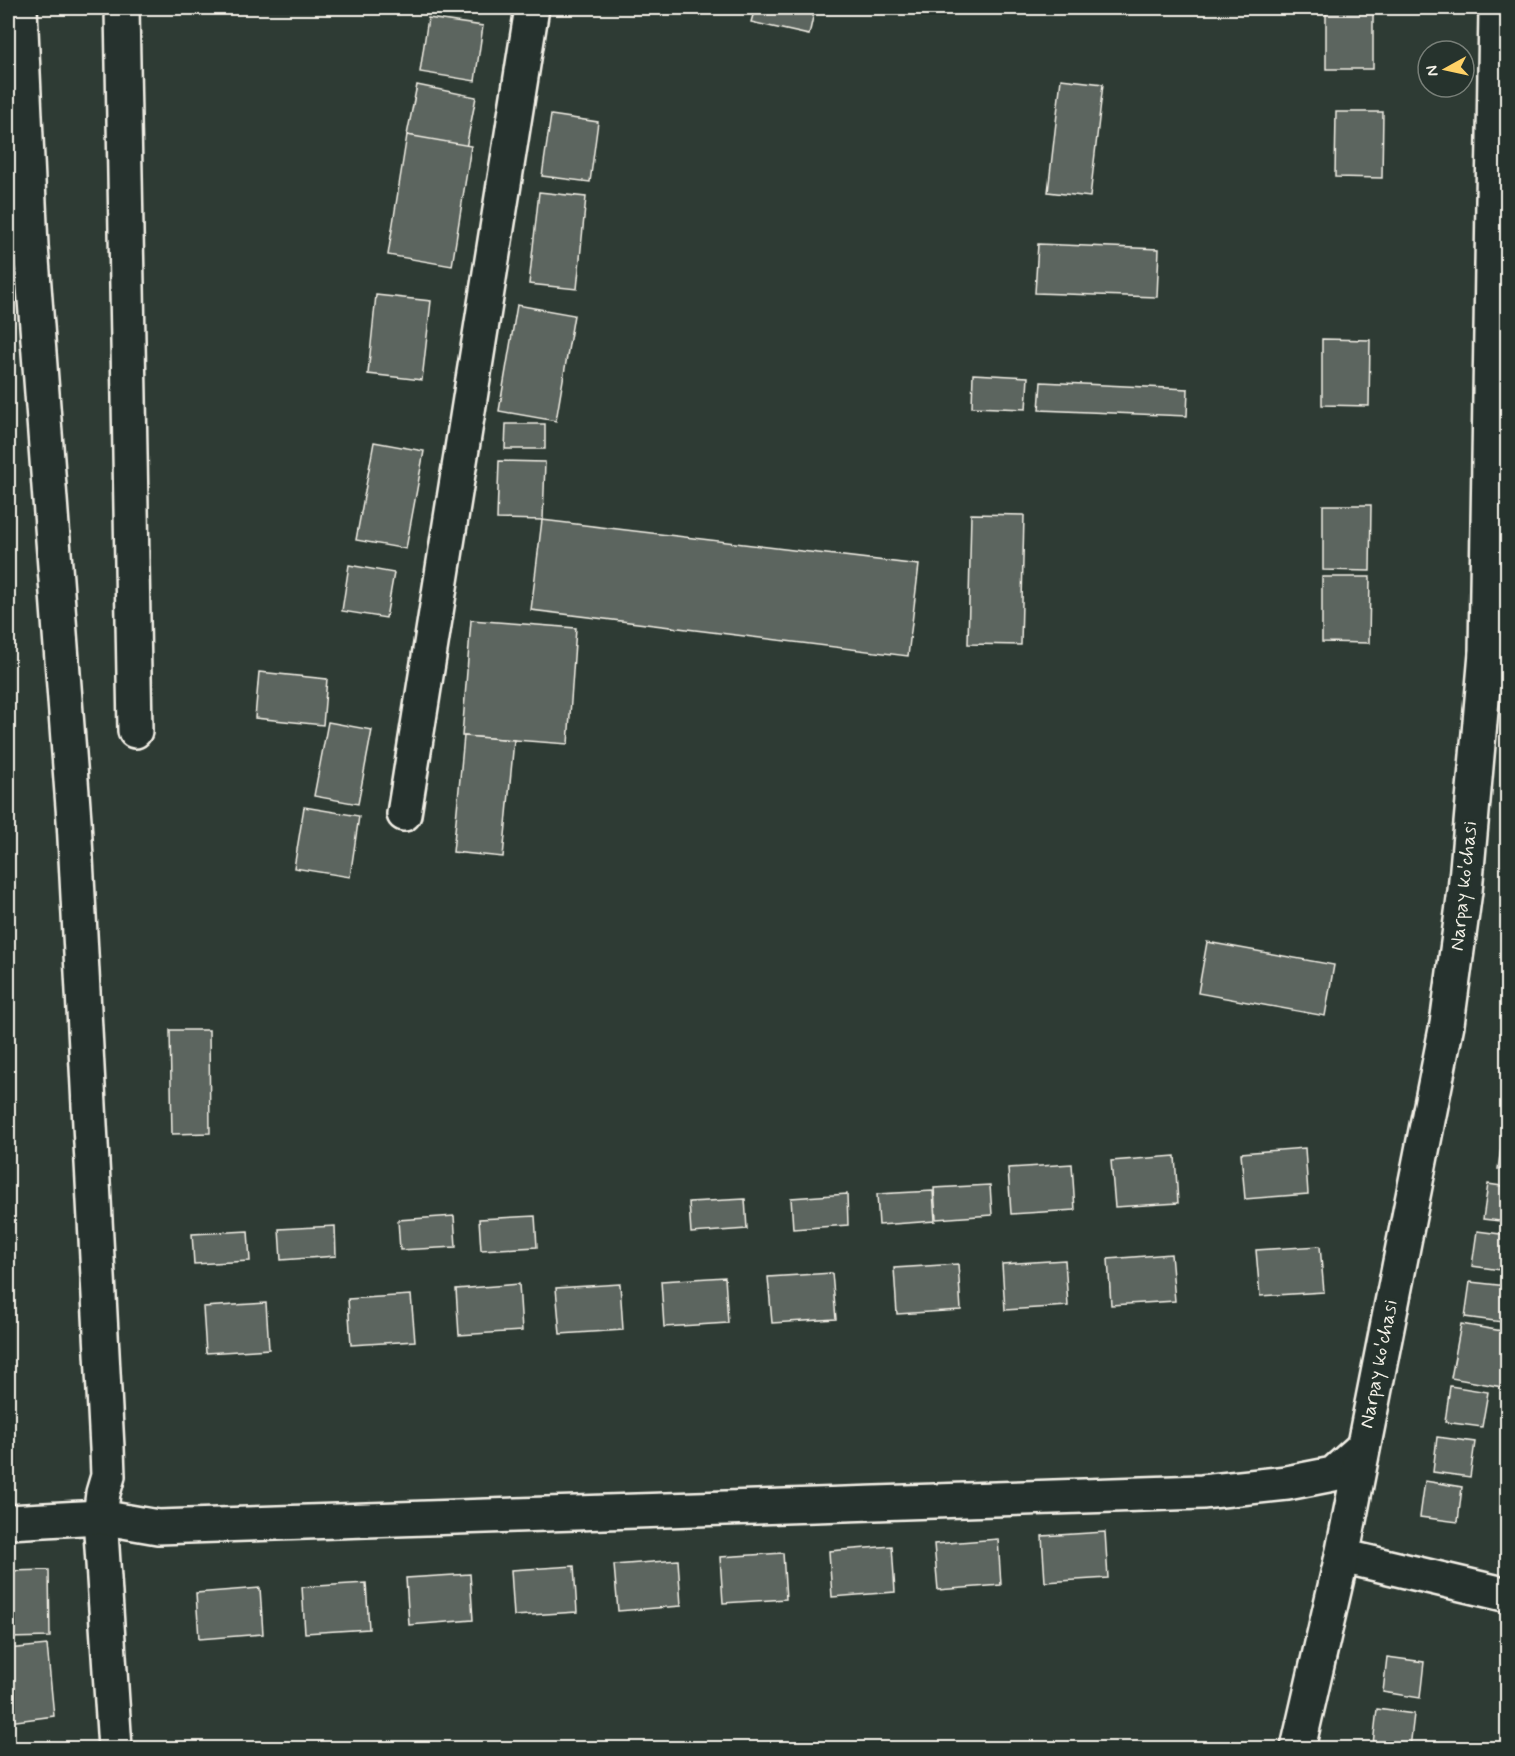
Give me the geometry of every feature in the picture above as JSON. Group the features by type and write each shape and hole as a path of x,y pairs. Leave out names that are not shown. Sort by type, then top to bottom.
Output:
{"street":[{"path":"20,8 31,246 74,832 106,1424 108,1476 100,1517 115,1749"},
{"path":"122,8 135,731"},
{"path":"404,814 531,8"},
{"name":"Narpay ko'chasi","path":"1298,1749 1342,1556 1447,1024 1497,654 1494,118 1496,8"},
{"path":"1494,118 1508,70"},
{"path":"8,1522 100,1517 158,1527 1202,1492 1287,1483 1333,1474 1362,1448"},
{"path":"1342,1556 1508,1595"}],"building":[{"path":"579,8 625,8 624,11"},
{"path":"755,8 815,8 809,35 751,22"},
{"path":"1326,8 1373,8 1373,69 1326,69"},
{"path":"428,18 483,26 475,81 420,72"},
{"path":"1061,79 1103,84 1090,197 1048,192"},
{"path":"417,85 476,97 466,148 407,135"},
{"path":"1336,112 1383,112 1382,178 1335,177"},
{"path":"551,115 598,122 590,182 542,176"},
{"path":"407,135 471,146 452,266 388,255"},
{"path":"539,192 586,197 577,289 529,284"},
{"path":"1038,244 1159,249 1157,297 1035,293"},
{"path":"376,295 431,301 422,380 368,374"},
{"path":"517,305 574,315 556,421 499,411"},
{"path":"1322,339 1370,340 1369,406 1322,405"},
{"path":"973,374 1028,377 1026,409 972,407"},
{"path":"1041,382 1188,389 1187,416 1039,410"},
{"path":"506,424 545,424 545,449 505,449"},
{"path":"374,442 424,451 406,549 356,540"},
{"path":"499,461 545,462 543,520 497,519"},
{"path":"1323,505 1371,505 1370,571 1323,570"},
{"path":"971,514 1024,515 1021,645 968,644"},
{"path":"542,520 919,565 908,656 531,610"},
{"path":"349,565 394,573 386,618 342,611"},
{"path":"1322,577 1370,577 1369,643 1322,642"},
{"path":"471,620 576,628 568,744 462,736"},
{"path":"259,672 327,679 323,725 255,718"},
{"path":"328,722 372,730 358,804 314,796"},
{"path":"464,736 514,740 503,857 453,852"},
{"path":"304,807 359,816 350,877 294,868"},
{"path":"1207,942 1334,965 1325,1016 1198,993"},
{"path":"170,1030 209,1030 210,1133 172,1134"},
{"path":"1503,1134 1508,1134 1508,1170 1498,1169"},
{"path":"1305,1148 1308,1194 1245,1199 1241,1153"},
{"path":"1175,1156 1178,1203 1115,1207 1111,1161"},
{"path":"1072,1164 1075,1210 1011,1214 1008,1168"},
{"path":"1488,1184 1508,1187 1508,1222 1483,1219"},
{"path":"990,1185 992,1215 936,1219 934,1188"},
{"path":"933,1191 935,1221 879,1225 877,1194"},
{"path":"847,1194 848,1225 793,1229 791,1198"},
{"path":"745,1199 747,1229 691,1233 689,1202"},
{"path":"454,1216 456,1247 400,1250 398,1220"},
{"path":"535,1216 537,1247 481,1250 479,1219"},
{"path":"335,1226 336,1256 281,1260 279,1229"},
{"path":"248,1231 250,1261 194,1264 192,1234"},
{"path":"1477,1231 1508,1235 1508,1271 1472,1266"},
{"path":"1320,1246 1324,1292 1260,1296 1256,1250"},
{"path":"1171,1254 1175,1301 1111,1305 1108,1259"},
{"path":"1065,1260 1068,1306 1005,1310 1002,1264"},
{"path":"958,1264 961,1310 897,1314 894,1268"},
{"path":"832,1273 836,1319 772,1323 768,1277"},
{"path":"725,1277 728,1323 664,1327 661,1281"},
{"path":"1470,1282 1507,1286 1502,1322 1465,1317"},
{"path":"519,1284 522,1331 459,1335 456,1289"},
{"path":"620,1284 623,1330 560,1334 556,1288"},
{"path":"411,1295 415,1341 351,1345 348,1299"},
{"path":"266,1303 269,1349 206,1353 203,1307"},
{"path":"1461,1324 1508,1332 1508,1388 1451,1378"},
{"path":"1450,1386 1488,1392 1482,1427 1445,1422"},
{"path":"1437,1437 1475,1442 1470,1477 1433,1472"},
{"path":"1425,1481 1462,1487 1458,1522 1420,1517"},
{"path":"1105,1532 1108,1578 1045,1582 1042,1536"},
{"path":"998,1539 1001,1585 938,1590 934,1544"},
{"path":"892,1546 895,1592 832,1597 829,1551"},
{"path":"783,1553 786,1599 723,1603 720,1557"},
{"path":"678,1560 681,1606 618,1611 614,1565"},
{"path":"574,1566 577,1612 514,1616 511,1570"},
{"path":"49,1570 50,1637 8,1638 8,1571"},
{"path":"470,1574 473,1620 409,1625 406,1578"},
{"path":"366,1583 369,1629 305,1633 302,1587"},
{"path":"260,1588 263,1634 199,1639 196,1593"},
{"path":"47,1645 54,1716 9,1722 8,1649"},
{"path":"1387,1657 1424,1662 1420,1698 1383,1692"},
{"path":"1377,1709 1414,1714 1410,1748 1373,1744"}]}
